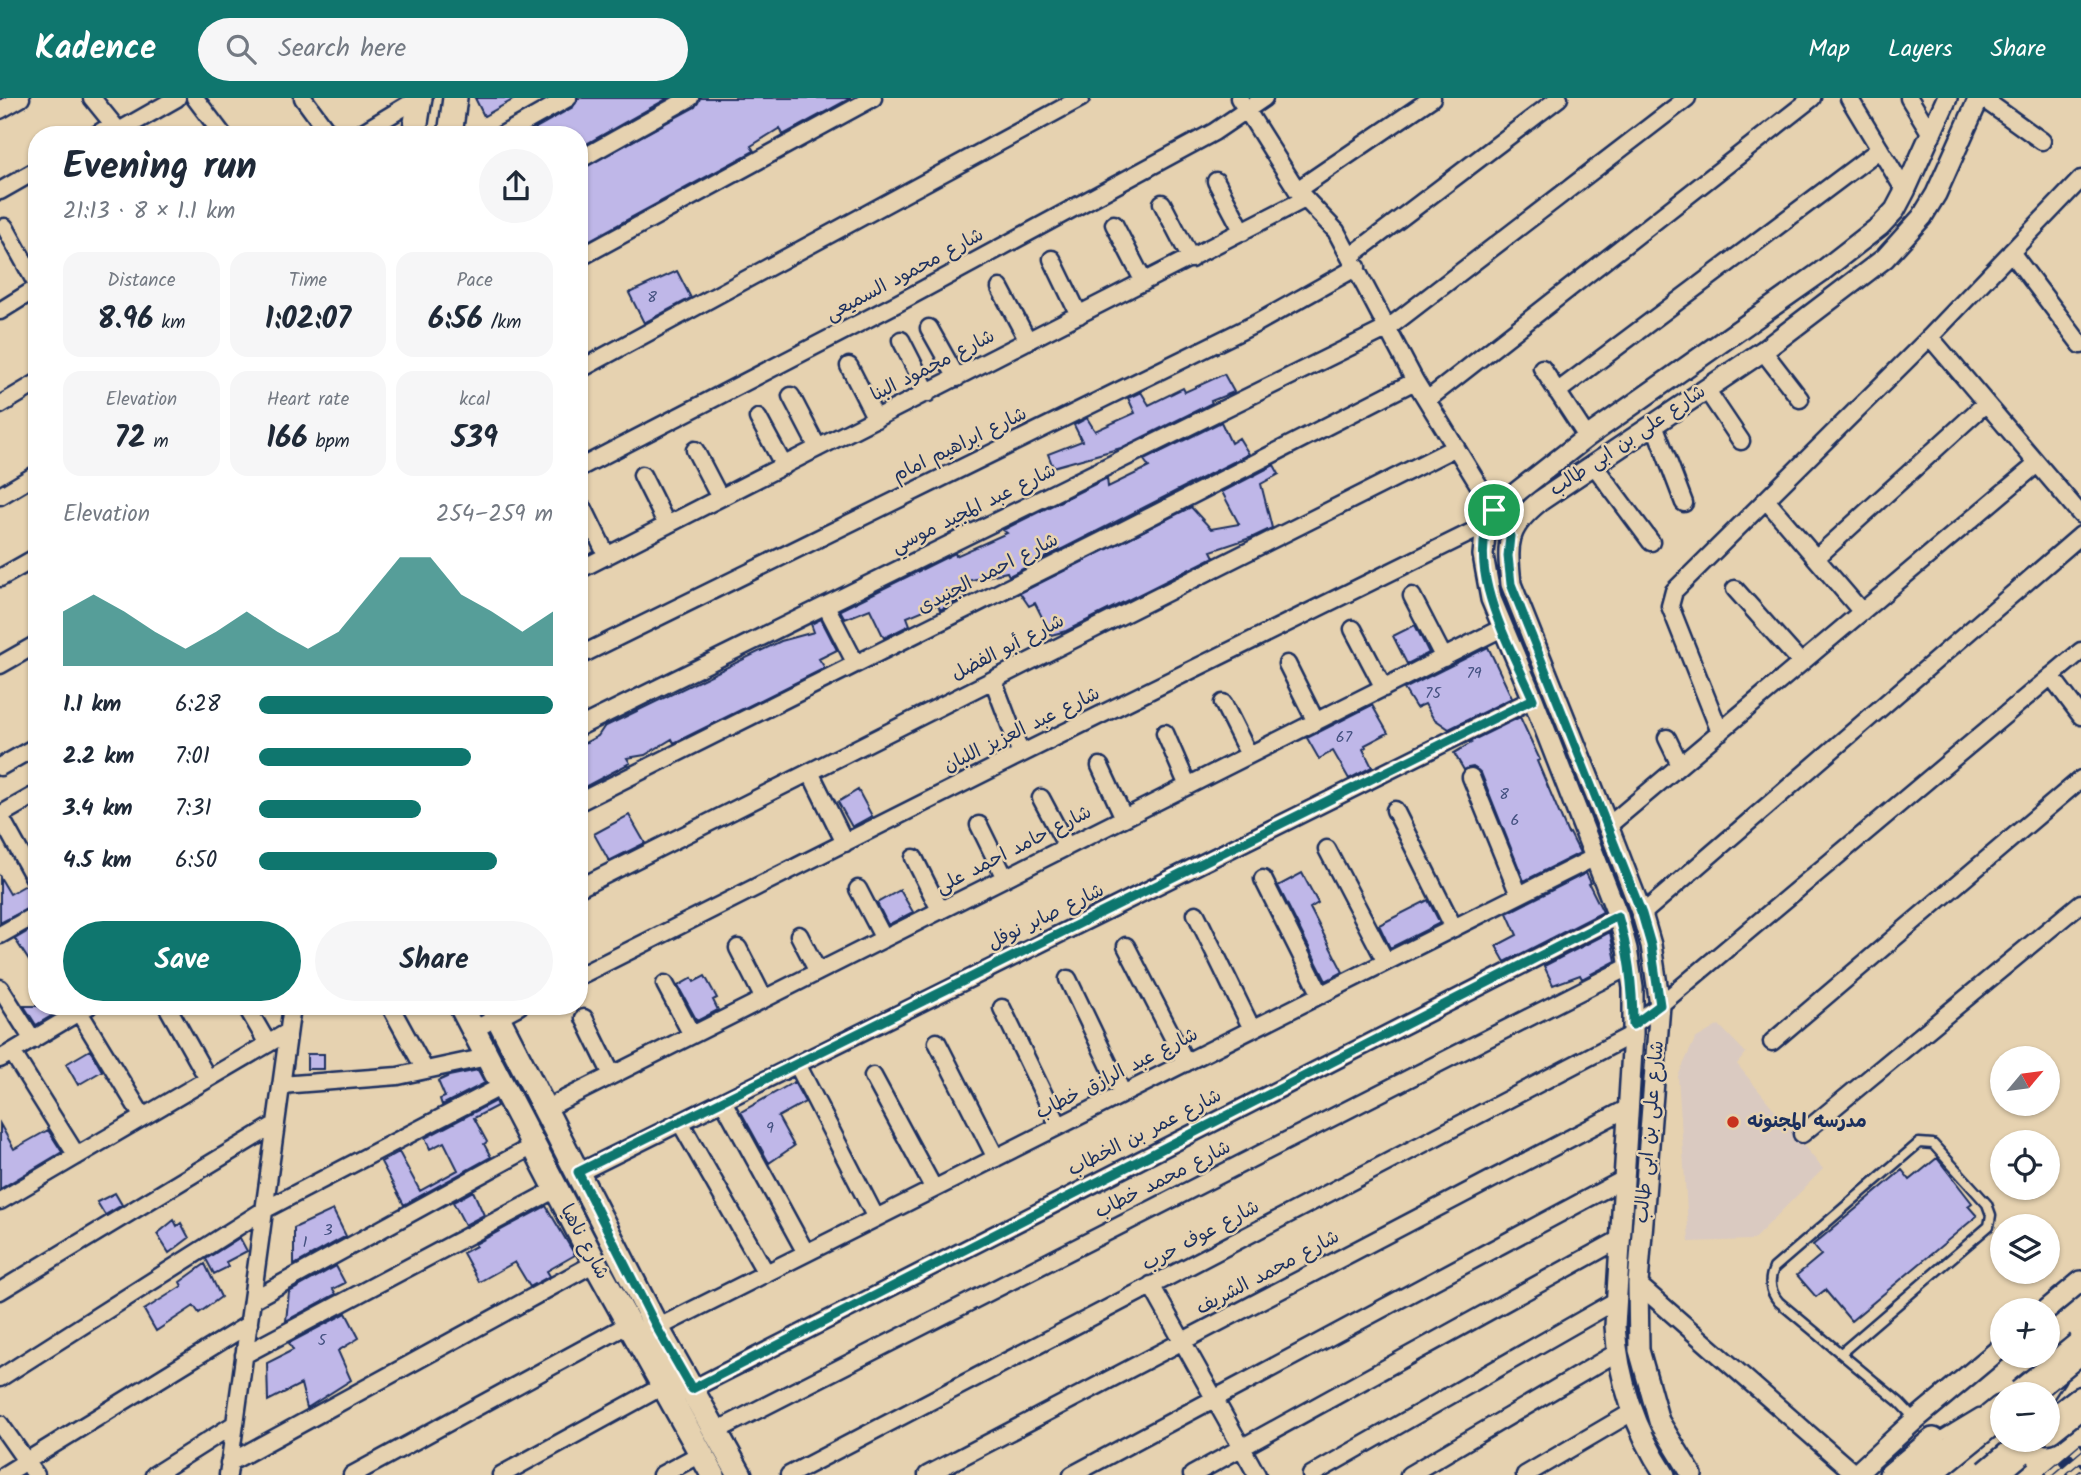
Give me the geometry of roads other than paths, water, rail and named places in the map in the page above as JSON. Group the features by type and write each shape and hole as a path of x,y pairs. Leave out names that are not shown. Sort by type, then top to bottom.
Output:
{"highway":[{"path":"2038,1382 2079,1353"},
{"path":"2060,1419 2081,1402"},
{"path":"1923,1475 1990,1418"}],"main road":[{"path":"451,126 456,98"},
{"path":"413,99 414,126"},
{"name":"شارع ناهيا","path":"466,1015 595,1263 713,1475"},
{"name":"شارع ناهيا","path":"497,1015 657,1328 740,1475"},
{"path":"1891,1475 1933,1440"}],"street":[{"path":"0,110 21,98"},
{"path":"92,98 115,126"},
{"path":"125,126 177,98"},
{"path":"195,98 216,126"},
{"path":"303,98 323,126"},
{"path":"518,126 568,98"},
{"path":"588,155 690,98"},
{"path":"588,253 873,98"},
{"path":"588,365 1082,98"},
{"name":"شارع محمود السميعى","path":"588,463 898,303 1214,132 1242,104 1264,98"},
{"name":"شارع محمود البنا","path":"588,566 1243,232 1301,194 1432,98"},
{"name":"شارع ابراهيم امام","path":"588,652 1256,323 1354,261 1559,98"},
{"name":"شارع عبد المجيد موسي","path":"588,723 1388,328 1687,98"},
{"path":"1427,400 1812,98"},
{"path":"1849,98 1905,191"},
{"path":"1909,98 1931,134"},
{"name":"شارع على بن ابى طالب","path":"1661,1474 1645,1443 1626,1392 1616,1353 1615,1326 1633,1030 1630,966 1618,916 1533,699 1502,628 1485,578 1483,555 1490,517 1587,437 1863,240 1895,210 1947,98"},
{"path":"1981,98 2042,141"},
{"name":"شارع على بن ابى طالب","path":"1692,1475 1658,1421 1644,1376 1638,1336 1638,1284 1660,1005 1651,945 1608,826 1511,584 1508,556 1510,536 1528,511 1593,464 1763,351 1885,258 1905,239 1936,194 1981,98"},
{"path":"372,126 413,99"},
{"path":"1242,104 1301,194 1330,222 1354,261 1415,381 1455,447 1490,517 1510,536"},
{"path":"1557,392 1880,149"},
{"path":"0,191 28,175"},
{"path":"1720,732 1670,606 1674,592 1930,337 2081,179"},
{"path":"1216,181 1243,232"},
{"path":"1162,203 1191,259"},
{"path":"1114,224 1144,282"},
{"path":"5,227 28,270"},
{"path":"2011,252 2081,345"},
{"path":"1052,259 1079,315"},
{"path":"1000,288 1028,341"},
{"path":"0,311 28,293"},
{"path":"929,328 957,378"},
{"path":"1930,337 2081,515"},
{"path":"901,340 928,393"},
{"path":"1763,351 1800,399"},
{"path":"849,366 876,419"},
{"path":"1542,368 1587,437"},
{"name":"شارع احمد الجنيدى","path":"588,798 1415,381"},
{"path":"0,405 28,388"},
{"path":"1706,389 1741,441"},
{"path":"791,396 818,448"},
{"path":"1816,558 1986,403"},
{"path":"758,418 784,466"},
{"path":"1654,424 1684,503"},
{"name":"شارع أبو الفضل","path":"588,883 1455,447"},
{"path":"695,450 720,498"},
{"path":"1593,464 1650,542"},
{"path":"1608,826 2037,464"},
{"path":"642,475 667,525"},
{"path":"0,496 28,479"},
{"path":"1766,500 1862,612"},
{"path":"588,517 607,556"},
{"name":"شارع عبد العزيز اللبان","path":"588,972 1490,517"},
{"path":"1642,914 2081,535"},
{"path":"0,578 28,562"},
{"path":"1735,589 1801,663"},
{"path":"1412,596 1444,658"},
{"path":"825,606 856,664"},
{"name":"شارع حامد احمد على","path":"545,1109 1502,628"},
{"path":"1353,629 1384,688"},
{"path":"0,665 28,649"},
{"name":"شارع عوف حرب","path":"789,1475 1633,1030 2081,651"},
{"path":"1287,664 1316,722"},
{"path":"2051,676 2081,716"},
{"path":"993,680 1021,754"},
{"name":"شارع صابر نوفل","path":"578,1172 1533,699"},
{"path":"1223,703 1249,755"},
{"path":"1165,733 1188,786"},
{"path":"1667,738 1681,765"},
{"path":"0,766 28,751"},
{"path":"1100,766 1124,818"},
{"path":"810,772 845,843"},
{"path":"1471,777 1519,895"},
{"path":"1772,1042 2081,779"},
{"path":"1041,798 1067,847"},
{"path":"28,799 0,816 28,867"},
{"path":"1395,810 1454,928"},
{"path":"979,825 1005,878"},
{"path":"1327,849 1386,962"},
{"name":"شارع عبد الرازق خطاب","path":"657,1328 1595,857"},
{"path":"914,858 940,910"},
{"path":"1264,879 1321,995"},
{"path":"858,889 884,939"},
{"path":"1802,1134 2081,904"},
{"path":"1196,914 1252,1029"},
{"name":"شارع عمر بن الخطاب","path":"692,1389 1618,916"},
{"path":"0,935 28,919"},
{"path":"799,935 818,972"},
{"path":"1126,946 1186,1063"},
{"path":"738,948 764,999"},
{"name":"شارع محمد خطاب","path":"716,1431 1630,966"},
{"path":"1068,979 1123,1094"},
{"path":"665,984 692,1035"},
{"path":"0,988 33,1040"},
{"path":"1002,1008 1059,1126"},
{"path":"74,1015 6,1056 77,1156"},
{"path":"87,1015 143,1117"},
{"path":"172,1015 208,1079"},
{"path":"251,1015 268,1044"},
{"path":"229,1469 291,1015"},
{"path":"395,1015 425,1070"},
{"path":"473,1030 491,1015"},
{"path":"584,1018 612,1075"},
{"path":"3,1193 77,1156 288,1032"},
{"path":"937,1042 996,1158"},
{"path":"281,1085 398,1076 487,1057"},
{"path":"797,1064 876,1218"},
{"path":"873,1076 934,1189"},
{"path":"0,1378 264,1210 502,1086"},
{"path":"723,1101 806,1253"},
{"name":"شارع محمد الشريف","path":"927,1475 1628,1108"},
{"path":"680,1122 766,1273"},
{"path":"0,1291 276,1124"},
{"path":"252,1300 533,1146"},
{"path":"1072,1475 1624,1179"},
{"path":"244,1355 556,1189"},
{"path":"1192,1475 1620,1239"},
{"path":"229,1469 595,1263"},
{"path":"2060,1298 2081,1281"},
{"path":"1638,1284 1856,1475 1916,1419 1990,1357"},
{"path":"1151,1285 1257,1475"},
{"path":"1311,1475 1617,1300"},
{"path":"4,1475 248,1324"},
{"path":"352,1475 629,1324"},
{"path":"1409,1475 1616,1353"},
{"path":"501,1475 663,1386"},
{"path":"1525,1475 1634,1411"},
{"path":"0,1424 36,1475"},
{"path":"154,1475 233,1425"},
{"path":"661,1475 700,1454"}],"lane":[{"path":"1841,1353 1989,1226 1991,1215 1987,1204 1933,1144 1919,1143 1774,1268 1770,1287 1775,1298 1916,1419"},
{"path":"2033,1382 2079,1353"},
{"path":"2059,1382 2079,1353"},
{"path":"1933,1440 1990,1412"}],"railway":[{"path":"2048,1475 2081,1447"},
{"path":"2070,1475 2081,1466"}],"place":[{"name":"مدرسه المجنونه","path":"1733,1122"}]}
